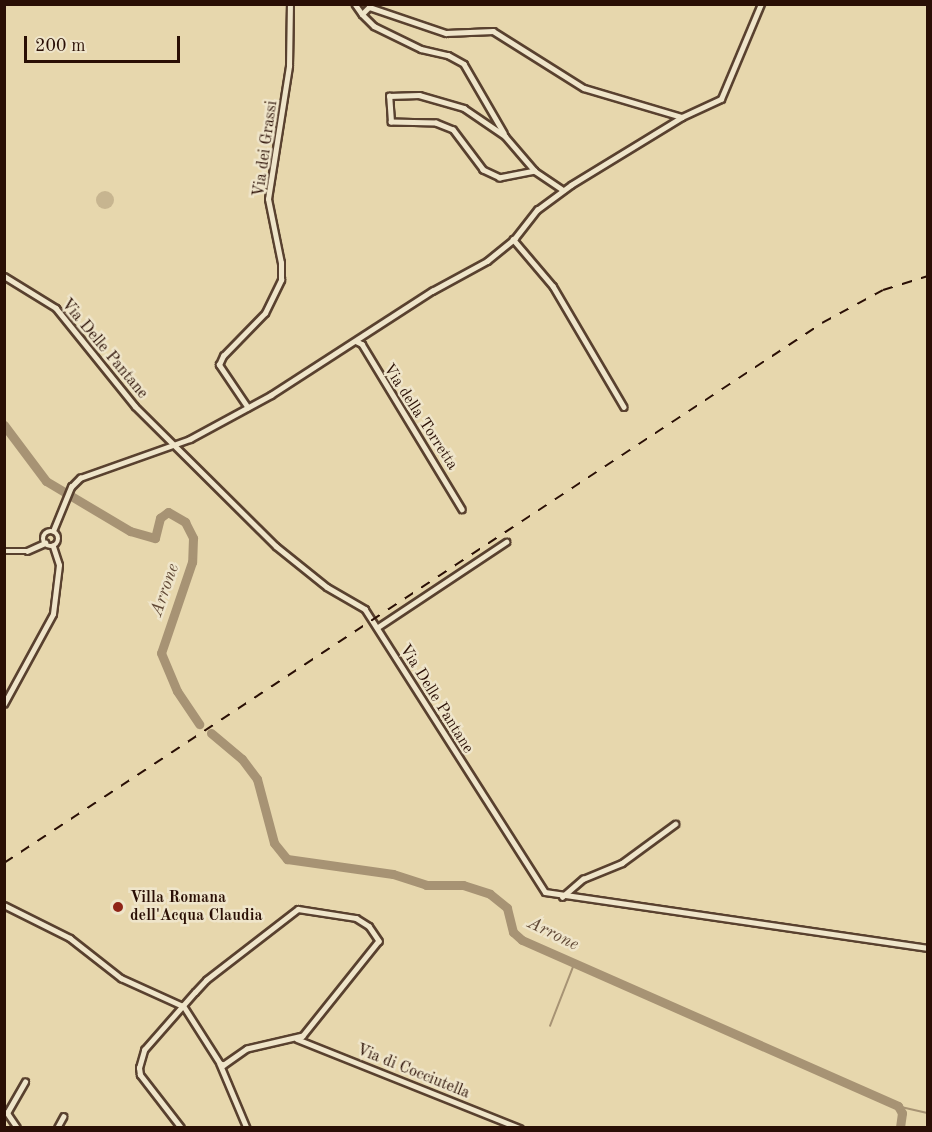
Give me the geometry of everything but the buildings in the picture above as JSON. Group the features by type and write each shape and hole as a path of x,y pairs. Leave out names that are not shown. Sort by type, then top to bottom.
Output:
{"street":[{"name":"Via dei Grassi","path":"248,408 219,365 223,356 265,313 281,280 281,262 268,199 289,66 290,4"},
{"path":"355,4 374,26 421,49 448,54 464,64 505,136 535,171 563,190"},
{"path":"45,543 46,534 53,531 70,489 89,473 173,444 248,408 432,291 487,261 513,239 537,210 563,190 682,117 724,96 761,4"},
{"path":"362,14 369,7 446,33 494,31 584,88 682,117"},
{"path":"505,136 464,108 419,95 389,96 391,122 436,123 453,130 483,170 500,178 535,171"},
{"path":"513,239 553,286 624,407"},
{"name":"Via Delle Pantane","path":"4,276 56,308 135,406 287,556 327,586 362,606 378,627 534,880 547,893 562,897 927,948"},
{"name":"Via della Torretta","path":"356,341 362,344 462,509"},
{"path":"53,531 59,539 53,546"},
{"path":"378,627 506,542"},
{"path":"4,551 27,551 45,543 53,546"},
{"path":"4,704 53,614 59,565 53,546"},
{"path":"562,897 582,879 622,862 675,824"},
{"path":"4,905 70,938 121,978 183,1006 220,1064 247,1128"},
{"path":"181,1128 140,1075 139,1068 144,1050 183,1006 214,973 298,909 356,918 369,926 379,941 313,1024 297,1039 248,1049 227,1064 220,1064"},
{"name":"Via di Cocciutella","path":"297,1039 520,1128"},
{"path":"17,1128 7,1113 25,1082"},
{"path":"57,1128 63,1117"}],"shaded area":[{"path":"105,191 111,194 114,200 111,206 105,209 99,206 96,200 99,194"}],"waterway":[{"name":"Arrone","path":"4,425 46,481 130,531 155,538 160,518 168,512 185,522 193,538 192,562 161,653 177,691 199,724"},
{"name":"Arrone","path":"211,733 242,759 257,779 274,843 287,859 393,874 426,885 463,885 490,894 507,908 513,932 522,940 898,1106 902,1113 900,1128"},
{"path":"550,1026 575,962"},
{"path":"897,1106 928,1113"}],"railway":[{"path":"4,863 822,323 883,290 928,276"}],"place":[{"name":"Villa Romana dell'Acqua Claudia","path":"118,907"}]}
